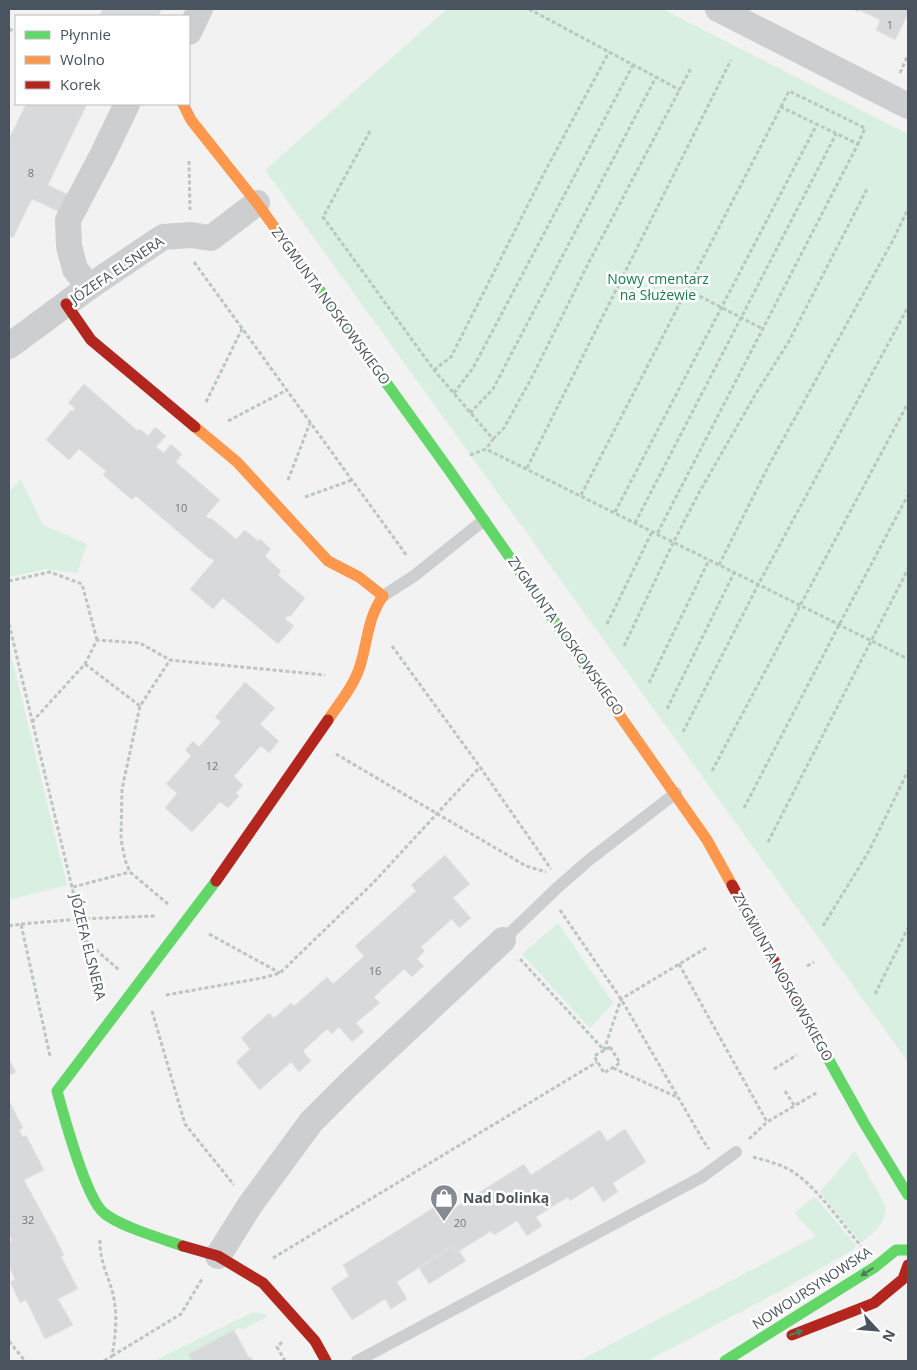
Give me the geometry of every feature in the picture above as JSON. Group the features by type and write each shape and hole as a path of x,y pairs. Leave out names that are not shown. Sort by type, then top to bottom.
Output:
{"street":[{"path":"190,30 200,9"},
{"path":"718,9 908,106"},
{"path":"89,287 75,269 70,246 68,220 127,105"},
{"name":"ZYGMUNTA NOSKOWSKIEGO","path":"183,105 191,120 257,203 484,520 676,793 707,840 864,1123 908,1196"},
{"name":"JÓZEFA ELSNERA","path":"9,346 89,287 164,236 191,235 211,238 257,203"},
{"path":"66,304 91,340 237,462 328,561 359,577 383,596 375,607 369,623 361,664 355,678 314,741 187,922 57,1091 72,1144 91,1194 103,1213 168,1241 213,1255 263,1283 315,1340 326,1361"},
{"path":"213,1255 312,1122 350,1082 503,940"},
{"name":"NOWOURSYNOWSKA","path":"730,1359 875,1267 896,1250 908,1250"},
{"name":"NOWOURSYNOWSKA","path":"730,1359 874,1303 903,1279 908,1265"}],"lane":[{"path":"383,596 414,576 484,520"},
{"path":"503,940 589,860 676,793"},
{"path":"357,1361 702,1177 736,1152"}],"path":[{"path":"529,9 680,90"},
{"path":"434,370 451,357 542,177 609,52"},
{"path":"897,78 908,55"},
{"path":"527,468 731,60"},
{"path":"454,393 473,368 632,65"},
{"path":"471,455 486,449 504,428 691,68"},
{"path":"470,413 492,389 656,77"},
{"path":"581,495 789,91 865,128 764,329 657,534"},
{"path":"781,107 858,144"},
{"path":"615,512 816,124"},
{"path":"370,131 323,217 434,370 493,439"},
{"path":"635,523 836,134"},
{"path":"189,153 191,235 185,250 408,557"},
{"path":"624,646 673,542 755,395 788,343 868,187"},
{"path":"719,565 769,466 893,240 908,209"},
{"path":"688,290 764,329"},
{"path":"683,732 758,585 908,307"},
{"path":"194,426 242,329"},
{"path":"203,434 287,390"},
{"path":"712,771 908,403"},
{"path":"277,507 310,423"},
{"path":"486,449 908,659"},
{"path":"277,507 352,480"},
{"path":"744,808 908,495"},
{"path":"607,624 652,532"},
{"path":"649,683 709,560"},
{"path":"768,842 908,569"},
{"path":"9,581 50,572 82,584 97,640 85,664 31,722"},
{"path":"667,709 734,573"},
{"path":"314,741 526,866 555,874 380,630 369,623"},
{"name":"JÓZEFA ELSNERA","path":"9,624 96,989 109,1024"},
{"path":"97,640 140,643 170,660 355,678"},
{"path":"166,911 169,906 130,872 125,860 121,840 122,789 140,706 170,660"},
{"path":"85,664 140,706"},
{"path":"157,996 262,978 280,973 373,883 480,767"},
{"path":"823,926 868,851 908,771"},
{"path":"72,887 130,872"},
{"path":"557,888 559,909 621,999 709,1149 718,1153 736,1152 773,1162 796,1173 810,1185 859,1245"},
{"path":"9,926 80,919 162,916"},
{"path":"187,922 280,973"},
{"path":"21,924 57,1091"},
{"path":"875,994 908,928"},
{"path":"503,940 604,1050"},
{"path":"604,1050 621,999 706,948"},
{"path":"679,964 767,1122"},
{"path":"150,1007 185,1124 250,1205"},
{"path":"610,1047 620,1063 604,1073 594,1056 604,1050 610,1047"},
{"path":"774,1069 804,1051"},
{"path":"263,1283 260,1266 598,1062"},
{"path":"613,1068 678,1097"},
{"path":"785,1091 794,1105"},
{"path":"736,1152 767,1122 818,1092"},
{"path":"110,1216 100,1242 101,1255 112,1292 116,1322 112,1356"},
{"path":"104,1361 181,1314 203,1277 213,1255"},
{"path":"9,1341 25,1361"}],"green space":[{"name":"Nowy cmentarz na Służewie","path":"447,9 662,9 908,134 908,1062 265,170"},
{"path":"21,480 43,525 87,544 77,573 47,569 9,577 9,491"},
{"path":"9,646 67,885 9,900"},
{"path":"558,923 613,1003 590,1028 522,954"},
{"path":"855,1151 885,1205 884,1217 879,1227 861,1243 820,1192"},
{"path":"815,1197 856,1245 853,1250 782,1290 647,1361 579,1361 816,1236 799,1219 795,1212"},
{"path":"253,1312 268,1316 242,1330 240,1328 234,1330 188,1354 192,1361 154,1361"}],"building":[{"path":"103,9 162,9 159,15 100,15"},
{"path":"852,9 908,9 908,14 895,40 876,30 880,20 859,10 858,12"},
{"path":"26,105 87,105 48,185 69,195 62,213 32,199 13,238 9,236 9,139"},
{"path":"84,384 138,431 140,429 148,436 155,427 166,436 156,447 164,453 171,444 182,454 176,462 220,500 206,516 209,519 211,518 236,539 245,530 258,541 260,539 271,549 265,556 281,571 278,575 305,598 290,617 288,615 285,619 294,626 278,644 223,598 213,609 190,589 214,561 211,558 136,496 132,500 103,475 106,471 79,449 69,460 46,440 71,410 72,412 75,408 68,403"},
{"path":"245,682 275,708 260,724 279,741 269,753 261,746 234,776 243,785 236,793 239,796 228,808 220,802 192,832 165,808 177,793 166,784 191,756 185,750 193,741 199,747 221,722 215,717"},
{"path":"445,855 470,884 453,898 471,918 459,928 452,919 421,947 425,951 417,959 424,966 412,977 404,969 374,997 380,1003 356,1023 364,1032 352,1042 339,1027 332,1034 327,1029 303,1051 311,1061 299,1072 291,1062 260,1090 236,1062 250,1049 241,1038 269,1013 274,1018 291,1003 294,1006 327,977 333,984 364,956 355,946 416,891 411,885"},
{"path":"9,1059 16,1072 9,1076"},
{"path":"9,1101 23,1128 19,1130 23,1137 26,1135 44,1170 24,1180 64,1255 61,1256 78,1289 58,1299 73,1325 45,1339 26,1300 20,1303 10,1282 15,1279 9,1267 9,1243 12,1241 9,1234 9,1221 11,1220 9,1216"},
{"path":"625,1129 646,1162 613,1183 618,1192 603,1202 593,1186 570,1201 568,1197 536,1217 542,1226 527,1236 517,1221 494,1235 491,1231 456,1253 452,1246 397,1282 407,1299 391,1309 385,1299 352,1320 331,1288 349,1276 343,1265 447,1199 453,1209 524,1164 531,1175 600,1130 607,1141"},
{"path":"452,1246 456,1253 459,1251 466,1261 429,1284 419,1268"},
{"path":"234,1330 249,1358 251,1357 253,1361 192,1361 188,1354"}],"traffic: fast":[{"path":"316,285 449,470 595,680"},
{"path":"183,1246 120,1223 104,1213 97,1205 76,1156 57,1091 216,881"},
{"path":"825,1053 864,1123 908,1195"},
{"path":"725,1361 875,1267 896,1250 908,1250"}],"traffic: slow":[{"path":"184,105 191,120 257,203 316,285"},
{"path":"195,427 237,462 328,561 359,577 383,596 374,613 357,673 328,720"},
{"path":"595,680 707,840 732,885"}],"traffic: jam":[{"path":"66,304 91,340 195,427"},
{"path":"216,881 328,720"},
{"path":"732,885 825,1053"},
{"path":"183,1246 218,1256 263,1283 315,1341 326,1361"},
{"path":"792,1335 874,1303 903,1279 908,1265"}],"place":[{"name":"Nad Dolinką","path":"444,1222"}]}
